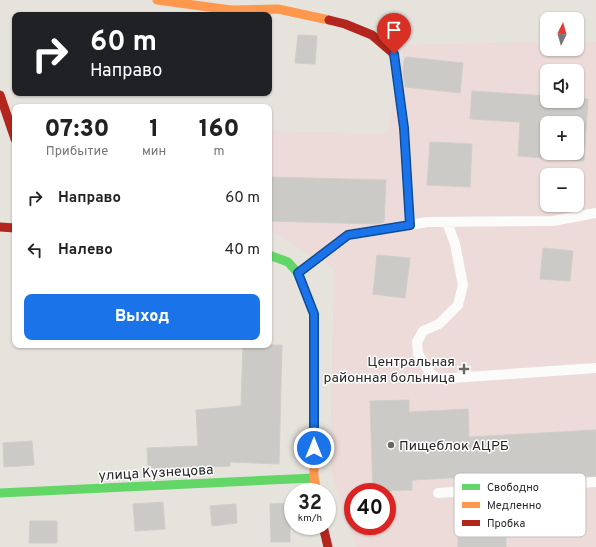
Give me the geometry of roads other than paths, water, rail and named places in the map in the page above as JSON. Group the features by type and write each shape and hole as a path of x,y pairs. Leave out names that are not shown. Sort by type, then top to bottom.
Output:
{"street":[{"path":"157,0 231,10 278,9 313,16 345,24 372,36 394,54"},
{"path":"0,95 12,130"},
{"path":"0,227 12,228"},
{"path":"272,256 288,262 298,273 314,314 315,483"},
{"name":"улица Кузнецова","path":"0,493 314,478"},
{"path":"325,535 328,547"}],"lane":[{"path":"394,54 404,128 410,225"},
{"path":"298,273 348,235 427,222 553,221 596,213"},
{"path":"447,222 455,244 463,285 458,305 439,324 423,331 417,342 418,354 431,374 438,378 596,368"},
{"path":"586,483 596,482"},
{"path":"438,494 454,493"}],"place":[{"name":"Центральная районная больница","path":"464,369"},
{"name":"Пищеблок АЦРБ","path":"391,445"}]}
